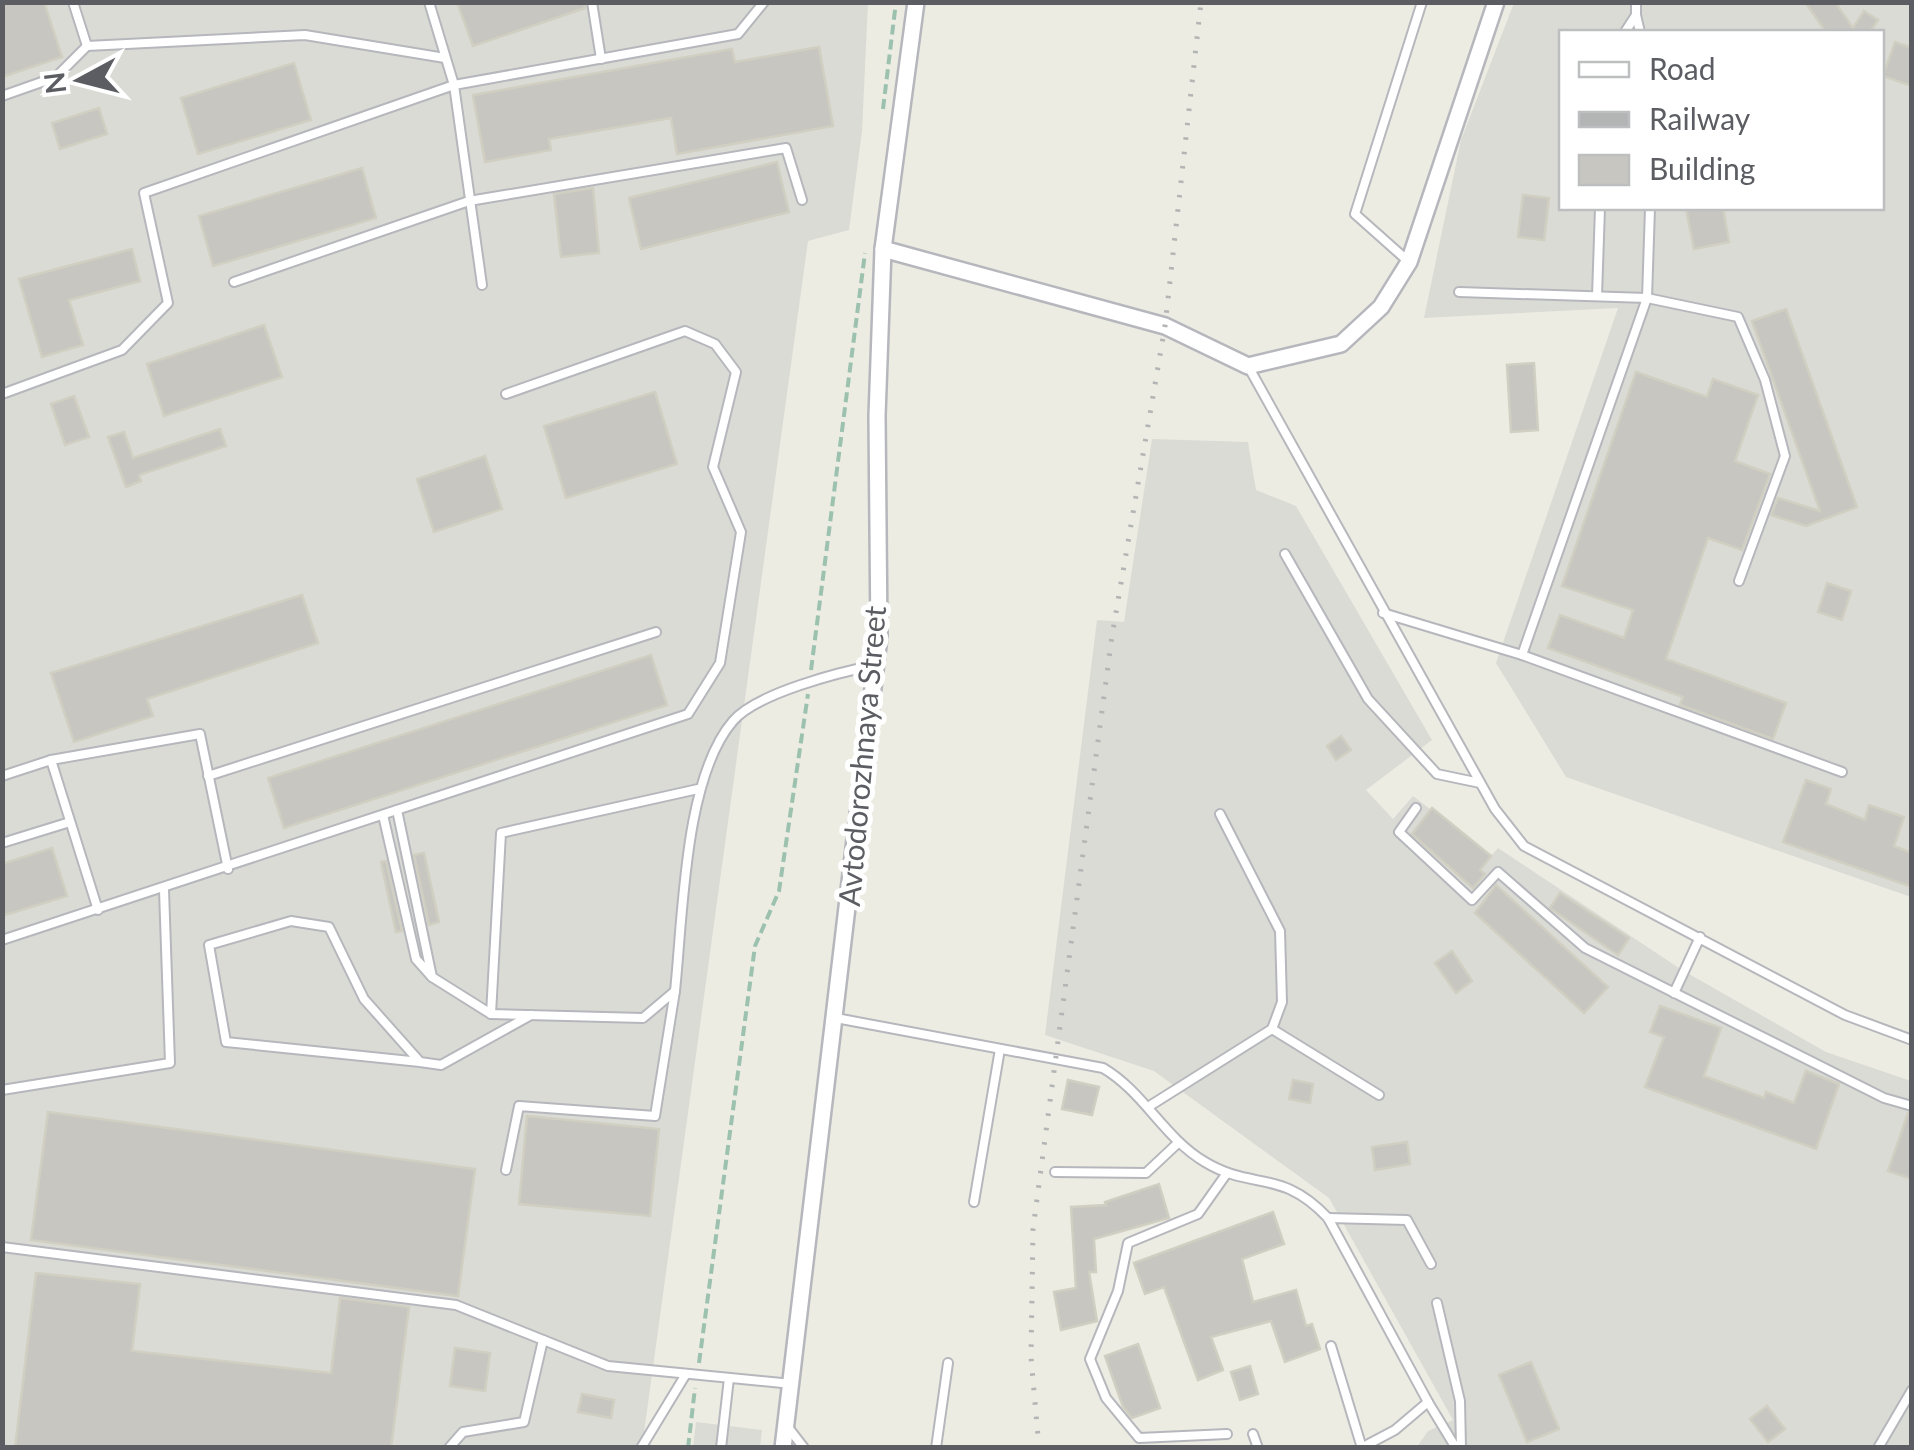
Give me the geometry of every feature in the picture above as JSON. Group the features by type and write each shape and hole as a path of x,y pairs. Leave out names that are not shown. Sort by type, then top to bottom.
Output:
{"street":[{"name":"Avtodorozhnaya Street","path":"783,1448 876,665 883,249 916,2"},
{"path":"883,249 1165,326 1248,366 1341,344 1381,306 1409,262 1496,2"}],"lane":[{"path":"73,2 87,46"},
{"path":"429,2 454,86 482,285"},
{"path":"592,2 601,59"},
{"path":"2,394 122,350 168,303 144,193 454,86 738,34 764,2"},
{"path":"1409,262 1356,214 1422,2"},
{"path":"1636,2 1640,30"},
{"path":"1626,30 1636,15"},
{"path":"2,96 56,77 87,46 305,35 445,58"},
{"path":"234,282 469,201 786,148 802,200"},
{"path":"1597,296 1600,210"},
{"path":"1522,654 1647,298 1650,210"},
{"path":"1459,292 1647,298 1738,317 1765,380 1785,456 1739,581"},
{"path":"2,940 228,869 688,714 720,663 741,532 713,467 736,372 715,344 685,331 506,394"},
{"path":"1248,366 1480,784 1524,846 1844,1015 1912,1040"},
{"path":"1286,554 1368,699 1437,774 1480,784"},
{"path":"1383,613 1522,654 1842,772"},
{"path":"208,776 656,632"},
{"path":"506,1170 519,1106 656,1116 698,789 734,719 810,678 876,665"},
{"path":"2,776 51,760 200,734 228,869"},
{"path":"51,760 98,910"},
{"path":"491,1014 501,833 698,789"},
{"path":"1416,808 1399,832 1472,900 1498,872 1585,948 1884,1098 1912,1106"},
{"path":"397,810 432,977"},
{"path":"1148,1107 1272,1029 1282,1002 1280,930 1220,814"},
{"path":"382,815 416,959 432,977 491,1014 643,1018 674,990"},
{"path":"2,843 70,822"},
{"path":"2,1090 170,1063 164,890"},
{"path":"420,1062 364,999 330,928 291,921 209,945 226,1042 420,1062 441,1064 531,1015"},
{"path":"1674,993 1700,937"},
{"path":"836,1018 1104,1068 1124,1080 1179,1142 1227,1173 1292,1186 1328,1218 1428,1402 1459,1448"},
{"path":"1272,1029 1380,1095"},
{"path":"974,1202 1000,1048"},
{"path":"1055,1172 1146,1173 1179,1142"},
{"path":"1227,1173 1198,1214 1128,1244 1118,1291 1090,1359 1106,1398 1139,1438 1227,1434"},
{"path":"1328,1218 1408,1220 1431,1264"},
{"path":"2,1247 456,1305 608,1366 792,1384"},
{"path":"1437,1303 1460,1401 1459,1448"},
{"path":"449,1448 463,1432 524,1422 543,1340"},
{"path":"1332,1346 1361,1447 1394,1430 1428,1402"},
{"path":"936,1448 948,1363"},
{"path":"642,1448 686,1374"},
{"path":"721,1448 730,1378"},
{"path":"1878,1448 1912,1390"},
{"path":"788,1426 804,1448"},
{"path":"1253,1434 1258,1448"}],"path":[{"path":"882,120 896,2"},
{"path":"688,1448 755,946 780,890 867,235"}],"shaded area":[{"path":"3,3 868,3 862,131 849,230 808,241 642,1447 3,1448"},
{"path":"1514,3 1911,3 1911,897 1566,777 1496,663 1618,308 1424,318 1461,140"},
{"path":"1152,439 1248,442 1256,490 1296,506 1432,740 1366,790 1393,819 1413,796 1491,856 1498,848 1682,970 1826,1052 1911,1081 1911,1447 1417,1447 1428,1431 1453,1420 1329,1198 1154,1071 1045,1035 1097,620 1124,622"},
{"path":"696,1422 762,1430 760,1447 693,1448"}],"building":[{"path":"2,2 44,2 62,57 2,77"},
{"path":"457,2 585,2 585,8 473,46"},
{"path":"1805,2 1835,2 1853,28 1864,11 1878,20 1871,30 1825,30"},
{"path":"1895,42 1912,48 1912,86 1884,73"},
{"path":"819,47 833,126 677,154 671,118 549,139 551,150 485,162 473,95 732,49 735,62"},
{"path":"294,63 311,120 198,154 181,98"},
{"path":"99,108 107,134 60,149 52,123"},
{"path":"777,162 789,212 641,249 629,198"},
{"path":"362,168 376,218 213,266 199,216"},
{"path":"593,188 599,253 561,257 554,194"},
{"path":"1523,195 1549,198 1544,240 1518,237"},
{"path":"1686,210 1723,210 1729,242 1694,249"},
{"path":"132,249 140,281 69,300 83,345 42,357 19,279"},
{"path":"1786,309 1857,507 1806,526 1771,515 1778,498 1820,511 1752,321"},
{"path":"264,325 282,377 164,416 147,364"},
{"path":"1534,363 1538,430 1511,432 1507,365"},
{"path":"1636,372 1707,397 1713,379 1758,395 1735,461 1770,474 1742,550 1708,538 1666,659 1786,703 1773,739 1680,705 1683,697 1548,648 1560,615 1624,638 1633,610 1562,586"},
{"path":"655,392 677,464 566,498 544,426"},
{"path":"74,396 89,437 65,445 51,404"},
{"path":"220,429 226,446 139,475 141,481 126,487 108,437 124,432 133,458"},
{"path":"485,456 502,509 434,532 417,479"},
{"path":"1827,583 1851,591 1842,620 1818,612"},
{"path":"302,595 318,643 147,699 153,716 74,742 51,673"},
{"path":"651,655 667,705 284,828 268,778"},
{"path":"1341,736 1351,750 1336,760 1327,746"},
{"path":"1806,780 1831,789 1826,804 1865,820 1869,805 1904,817 1894,846 1912,853 1912,887 1783,842"},
{"path":"1432,808 1491,856 1480,870 1485,874 1473,888 1412,834"},
{"path":"52,848 67,896 2,916 2,864"},
{"path":"424,853 439,922 429,925 414,855"},
{"path":"386,861 402,931 396,932 381,862"},
{"path":"1496,885 1608,987 1584,1013 1475,913"},
{"path":"1560,893 1629,938 1618,955 1550,908"},
{"path":"1452,951 1472,981 1456,993 1435,963"},
{"path":"1660,1006 1721,1028 1704,1076 1764,1098 1766,1092 1794,1103 1806,1071 1839,1084 1816,1149 1645,1087 1664,1037 1650,1032"},
{"path":"1068,1080 1099,1087 1092,1115 1062,1109"},
{"path":"1293,1080 1313,1084 1310,1103 1289,1099"},
{"path":"48,1112 475,1169 458,1296 31,1240"},
{"path":"1908,1113 1912,1113 1912,1179 1888,1171"},
{"path":"527,1116 659,1129 650,1216 519,1204"},
{"path":"1407,1142 1410,1164 1375,1170 1372,1147"},
{"path":"1159,1184 1169,1218 1094,1239 1096,1272 1089,1272 1097,1321 1061,1330 1054,1292 1076,1288 1071,1207 1106,1205 1105,1202"},
{"path":"1273,1212 1284,1244 1242,1259 1253,1302 1296,1290 1306,1326 1312,1324 1320,1349 1285,1362 1271,1321 1211,1337 1223,1370 1198,1380 1164,1287 1145,1294 1134,1263"},
{"path":"36,1273 140,1284 132,1351 331,1373 340,1298 409,1307 391,1448 15,1448"},
{"path":"1138,1344 1160,1408 1132,1418 1123,1407 1105,1356"},
{"path":"455,1348 490,1353 485,1391 450,1386"},
{"path":"1531,1362 1559,1429 1527,1442 1499,1375"},
{"path":"1250,1366 1258,1394 1240,1400 1231,1372"},
{"path":"582,1394 614,1400 611,1418 578,1412"},
{"path":"1767,1406 1785,1429 1768,1442 1750,1419"}],"railway":[{"path":"1039,1448 1031,1357 1033,1229 1112,636 1165,326 1201,2"}]}
